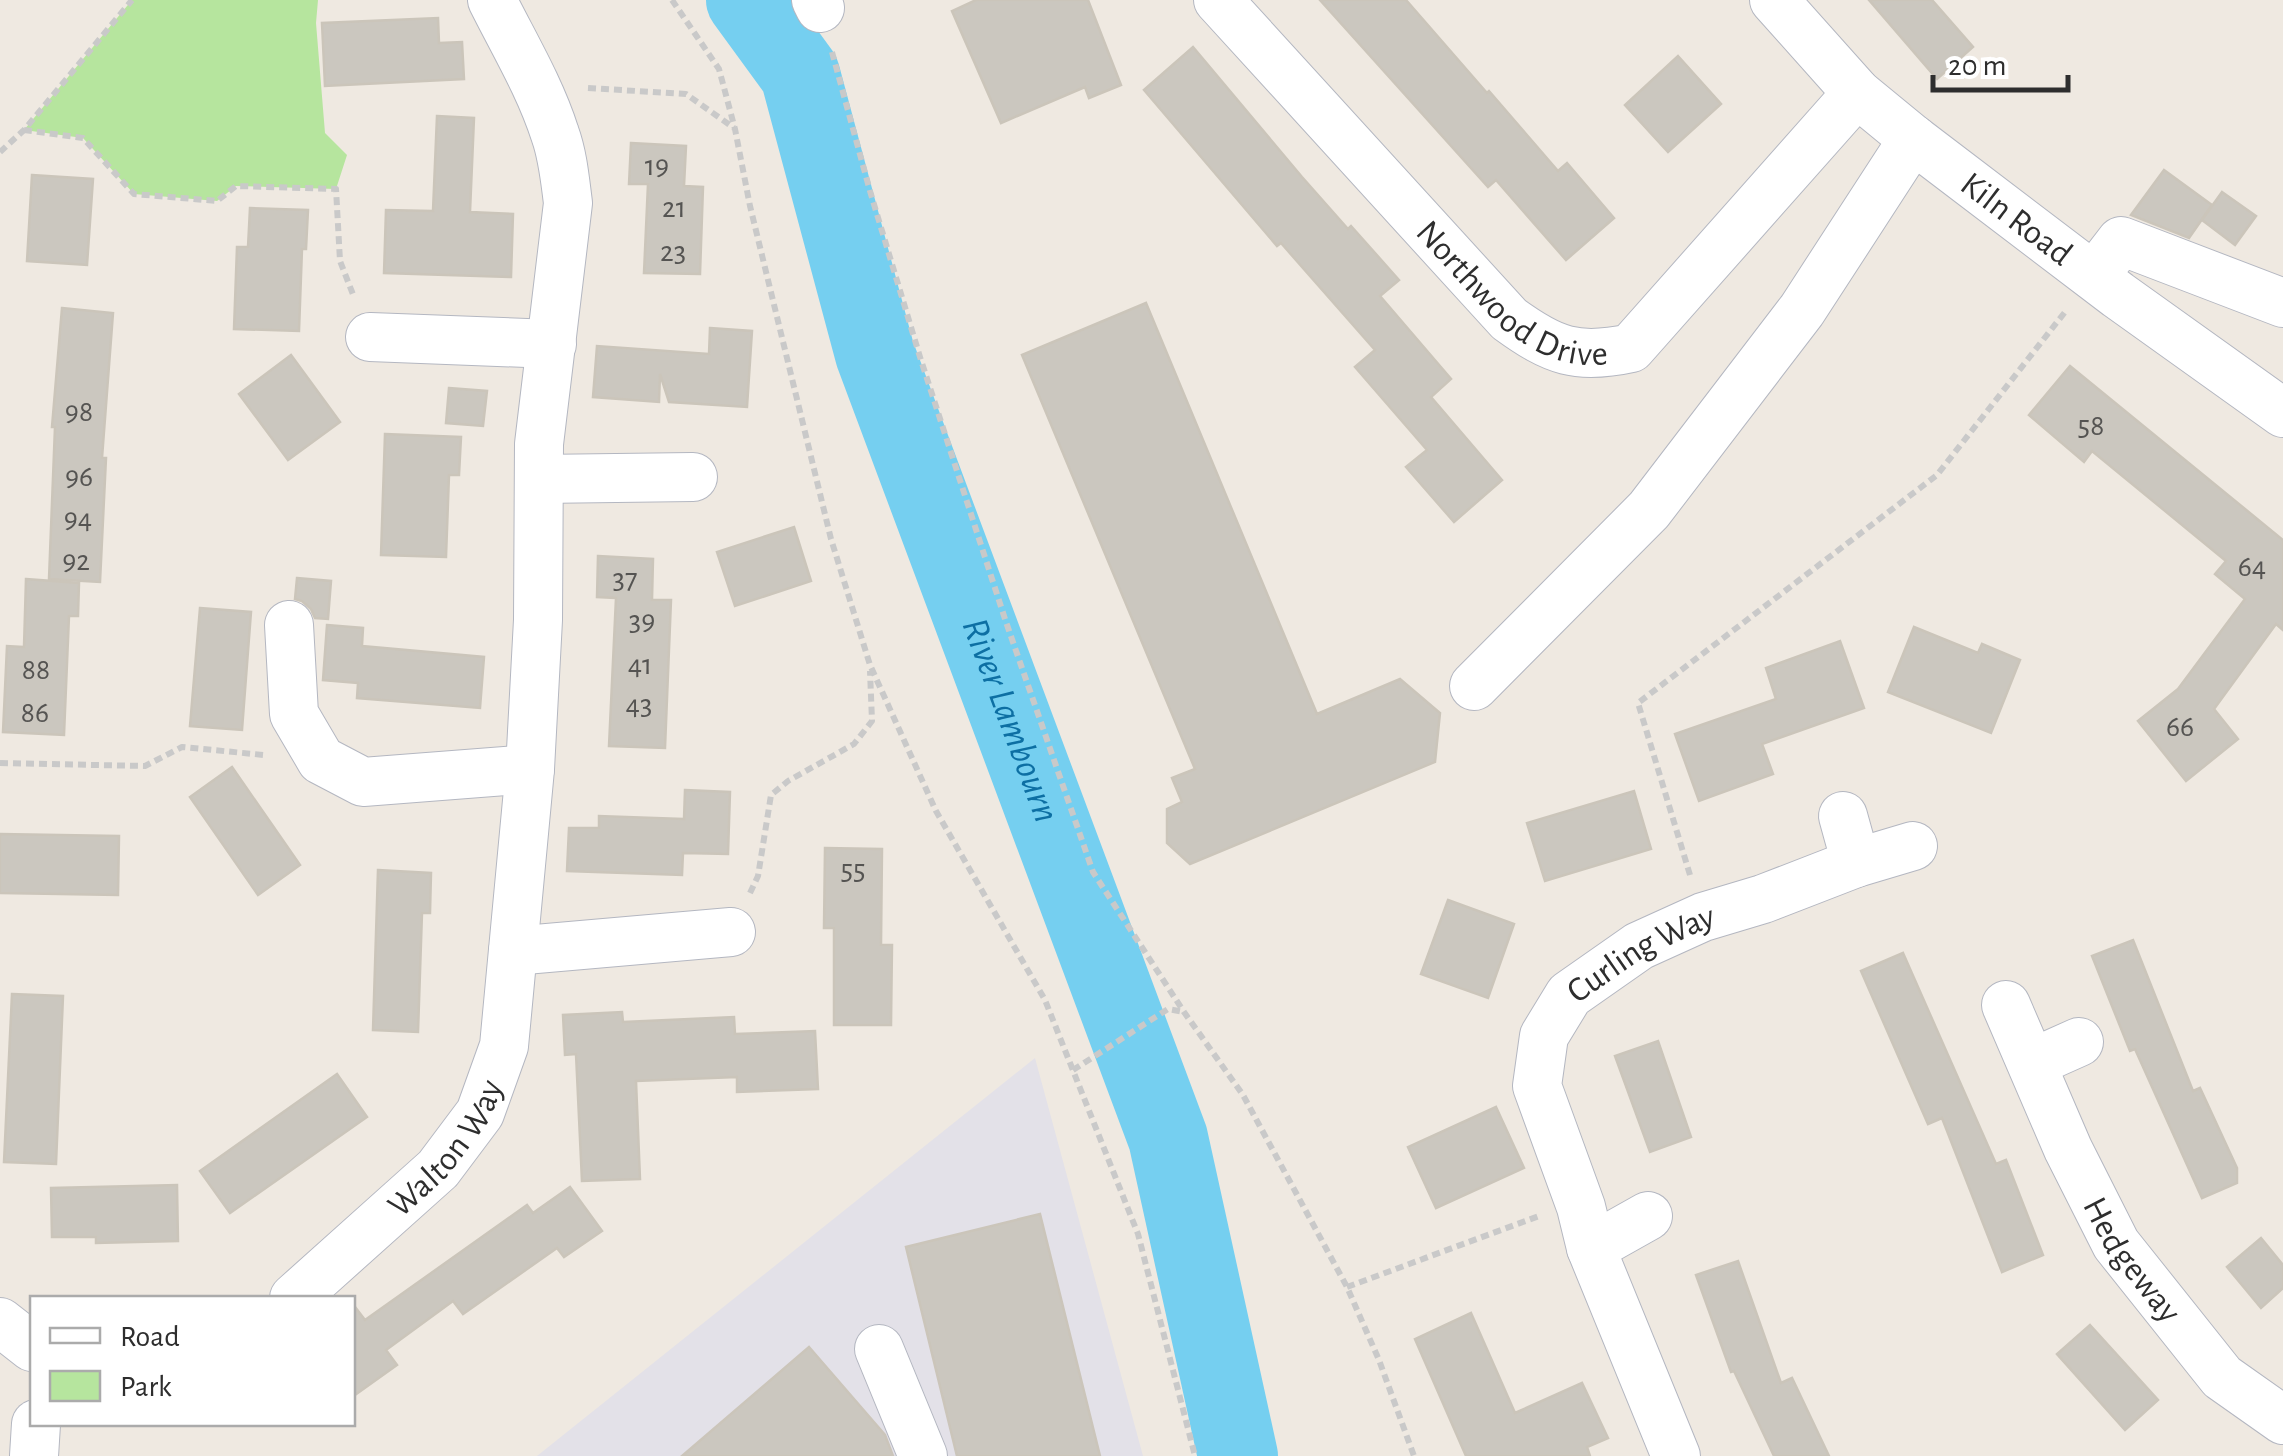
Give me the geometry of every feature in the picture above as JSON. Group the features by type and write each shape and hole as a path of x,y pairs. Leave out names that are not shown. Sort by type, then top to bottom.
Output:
{"street":[{"name":"Walton Way","path":"296,1296 438,1169 480,1113 504,1046 530,769 538,620 538,479 545,385 568,203 556,134 492,0"},
{"name":"Northwood Drive","path":"1218,0 1509,319 1557,348 1584,354 1632,348 1858,93"},
{"name":"Kiln Road","path":"1774,0 1858,93 1913,140 2283,412"},
{"path":"1474,686 1649,510 1802,310 1913,140"},
{"path":"2094,276 2120,241 2283,303"},
{"path":"370,337 552,344"},
{"path":"538,479 694,477"},
{"path":"289,625 294,714 321,760 363,782 530,769"},
{"path":"1843,816 1856,863"},
{"name":"Curling Way","path":"1676,1456 1591,1248 1581,1207 1537,1086 1544,1036 1569,995 1640,946 1703,917 1913,846"},
{"path":"513,951 732,932"},
{"name":"Hedgeway","path":"2006,1005 2068,1150 2116,1244 2222,1377 2283,1420"},
{"path":"2032,1063 2078,1042"},
{"path":"1591,1248 1648,1216"},
{"path":"0,1322 30,1344"},
{"path":"878,1349 923,1456"},
{"path":"34,1456 36,1426"}],"path":[{"path":"0,152 24,130 132,0"},
{"path":"672,0 718,70 831,539 870,665 936,811 1045,1000 1138,1234 1194,1456"},
{"path":"818,4 926,376 1093,872 1243,1095 1348,1287 1414,1456"},
{"path":"536,86 686,94 735,128"},
{"path":"24,130 83,138 134,194 217,201 236,186 336,189 340,261 370,337"},
{"path":"1703,917 1638,703 1938,475 2094,276"},
{"path":"732,932 758,876 771,795 788,781 854,744 872,721 870,665"},
{"path":"0,763 145,766 182,747 321,760"},
{"path":"1073,1070 1168,1010 1184,1012"},
{"path":"1348,1287 1510,1227"}],"shaded area":[{"path":"1035,1058 1143,1456 537,1456"}],"green space":[{"path":"132,0 318,0 316,23 325,133 347,155 336,189 236,186 217,201 134,194 83,138 24,130"}],"building":[{"path":"976,0 1088,0 1121,85 1089,98 1085,87 1001,123 952,11"},
{"path":"1320,0 1406,0 1558,171 1567,163 1614,218 1566,260 1496,180 1488,187"},
{"path":"1869,0 1932,0 1973,47 1937,79"},
{"path":"438,18 439,43 462,42 464,79 325,86 322,23"},
{"path":"1193,47 1302,177 1399,280 1380,296 1451,379 1431,397 1502,480 1454,522 1406,467 1427,450 1355,367 1375,350 1281,243 1277,246 1144,90"},
{"path":"1678,56 1721,104 1668,152 1625,105"},
{"path":"437,116 474,118 470,212 513,214 511,277 384,273 386,210 433,211"},
{"path":"631,143 686,146 684,186 703,187 700,274 644,273 648,184 629,184"},
{"path":"2164,170 2212,205 2189,238 2131,215"},
{"path":"32,175 93,179 87,265 27,261"},
{"path":"2222,192 2256,216 2235,245 2202,220"},
{"path":"250,208 308,210 306,249 302,249 299,331 234,329 237,247 248,247"},
{"path":"1146,303 1317,714 1400,679 1440,713 1435,762 1190,864 1167,843 1167,809 1182,802 1172,778 1195,769 1022,355"},
{"path":"62,308 113,313 102,458 106,458 100,582 49,579 52,427"},
{"path":"710,328 752,331 747,407 669,402 660,374 659,402 593,397 597,346 709,354"},
{"path":"291,355 340,422 288,460 239,394"},
{"path":"2070,366 2283,540 2283,630 2276,624 2214,709 2238,739 2186,781 2138,721 2178,689 2245,599 2215,574 2226,561 2092,451 2084,462 2029,415"},
{"path":"449,388 487,391 483,426 446,423"},
{"path":"385,434 461,437 459,475 449,475 446,557 381,555"},
{"path":"794,527 811,581 735,606 717,552"},
{"path":"598,556 653,559 652,600 671,600 665,748 609,746 616,598 597,597"},
{"path":"297,578 331,581 328,619 315,618 311,609 295,599"},
{"path":"26,579 79,583 78,616 69,616 64,735 3,732 7,646 24,647"},
{"path":"200,608 251,612 242,730 190,726"},
{"path":"327,625 363,628 362,646 484,657 480,708 357,698 358,683 323,680"},
{"path":"1914,627 1978,653 1982,644 2020,660 1991,733 1888,692"},
{"path":"1840,641 1864,708 1762,744 1773,774 1699,801 1675,734 1776,699 1766,668"},
{"path":"232,767 300,865 258,895 190,797"},
{"path":"685,790 730,792 728,854 683,853 682,875 567,871 569,828 599,828 599,816 684,819"},
{"path":"1634,791 1651,849 1545,881 1527,823"},
{"path":"0,834 119,836 118,895 0,893"},
{"path":"825,848 882,849 881,945 892,945 891,1025 834,1025 834,928 824,928"},
{"path":"378,870 431,873 430,913 422,913 418,1032 373,1030"},
{"path":"1448,900 1514,924 1488,998 1421,974"},
{"path":"2133,940 2193,1091 2200,1088 2237,1168 2237,1183 2202,1198 2135,1049 2130,1051 2092,956"},
{"path":"1903,953 1996,1164 2006,1160 2043,1255 2002,1272 1942,1118 1928,1124 1861,971"},
{"path":"12,994 63,996 56,1164 4,1162"},
{"path":"622,1012 623,1022 734,1017 735,1034 815,1031 818,1089 737,1092 737,1077 636,1081 640,1179 582,1181 576,1054 565,1055 563,1015"},
{"path":"1658,1041 1691,1137 1650,1152 1615,1056"},
{"path":"337,1074 367,1117 230,1213 200,1171"},
{"path":"1496,1107 1524,1168 1436,1208 1408,1147"},
{"path":"177,1185 178,1241 96,1243 96,1237 52,1237 51,1188"},
{"path":"570,1187 602,1231 564,1257 557,1248 463,1314 453,1301 386,1350 397,1365 355,1395 355,1307 365,1320 527,1205 533,1213"},
{"path":"1040,1214 1100,1456 957,1456 906,1247"},
{"path":"2261,1238 2283,1265 2283,1288 2261,1308 2227,1267"},
{"path":"1738,1261 1781,1383 1792,1378 1829,1456 1774,1456 1734,1371 1731,1372 1696,1275"},
{"path":"1471,1313 1515,1413 1582,1383 1608,1438 1587,1447 1590,1456 1466,1456 1415,1339"},
{"path":"2090,1325 2158,1400 2125,1430 2057,1354"},
{"path":"809,1347 885,1435 893,1456 682,1456"}],"waterway":[{"name":"River Lambourn","path":"746,0 800,74 875,354 1168,1138 1238,1456"}]}
